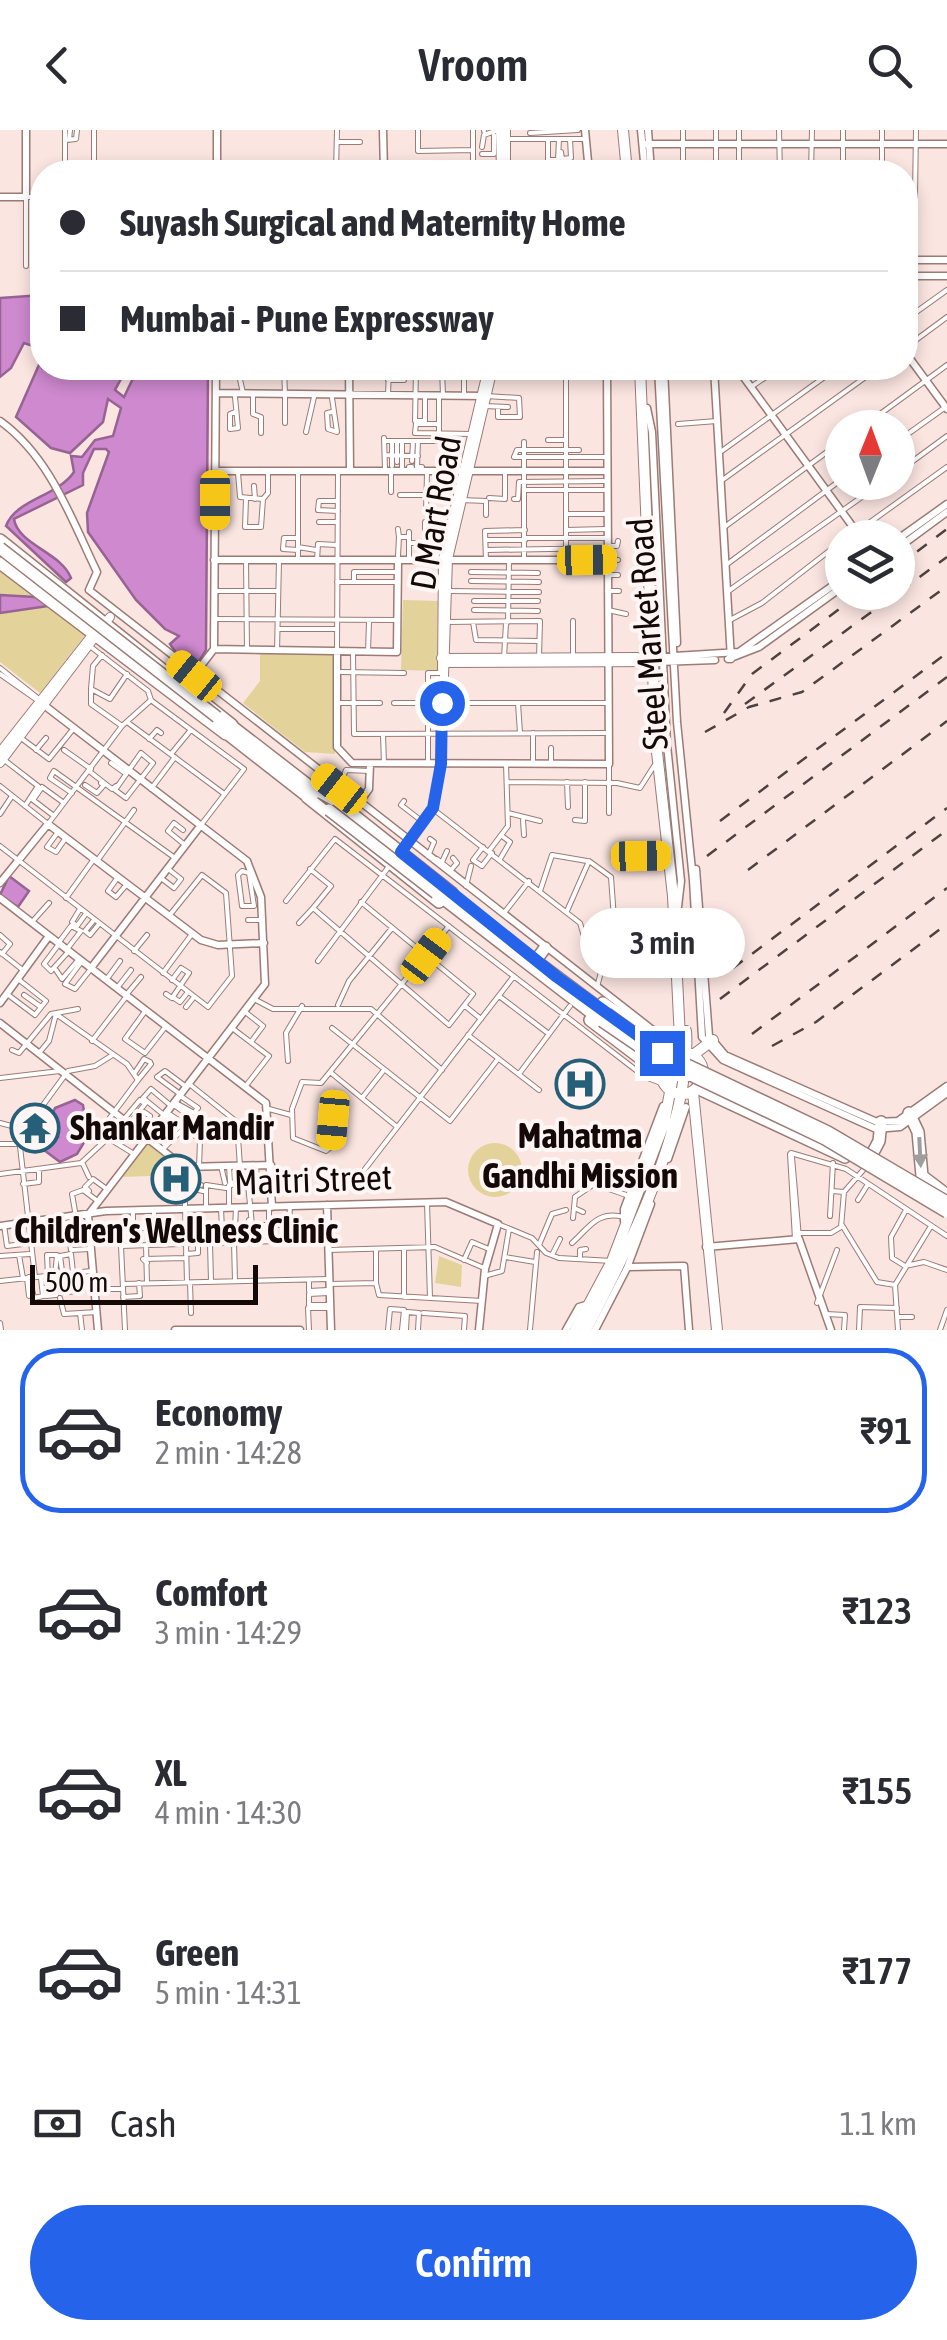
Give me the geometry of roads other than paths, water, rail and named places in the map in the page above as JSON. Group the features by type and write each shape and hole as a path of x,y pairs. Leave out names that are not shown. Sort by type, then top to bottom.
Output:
{"highway":[{"path":"621,130 625,160"},
{"path":"643,380 655,660 676,908 678,1090 711,1248 714,1330"},
{"path":"0,540 66,592 109,618 229,730"},
{"path":"0,552 658,1060 824,1139 947,1215"},
{"path":"0,564 94,639 229,730"},
{"path":"310,792 414,844 463,910"},
{"path":"310,792 387,870 463,910"},
{"path":"676,908 680,1052"},
{"path":"537,965 545,948"},
{"path":"537,965 560,972 703,1071 678,1090 612,1261 575,1330"},
{"path":"537,965 567,1010 678,1090 947,1215"},
{"path":"604,1017 679,1062 828,1132 947,1199"},
{"path":"711,1042 665,1060 678,1090 711,1248 714,1330"},
{"path":"586,1330 620,1265 678,1090"},
{"path":"911,1116 920,1137 922,1176 947,1199"},
{"path":"861,1172 881,1125"}],"main road":[{"path":"500,134 501,160"},
{"path":"500,134 502,160"},
{"name":"D Mart Road","path":"442,664 446,622 442,561 487,380"},
{"name":"D Mart Road","path":"442,561 462,500 472,434 483,399"},
{"name":"D Mart Road","path":"387,870 414,844 433,808 441,764 444,597"},
{"path":"1,758 109,618"},
{"path":"442,664 655,660"},
{"path":"1,758 42,704"}],"street":[{"path":"26,130 26,266"},
{"path":"67,130 67,160"},
{"path":"67,140 77,138 77,130"},
{"path":"92,160 94,130"},
{"path":"217,160 218,130"},
{"path":"336,160 337,130"},
{"path":"382,130 382,160"},
{"path":"418,130 418,150 473,150"},
{"path":"473,160 474,130"},
{"path":"483,130 500,134"},
{"path":"645,130 647,160"},
{"path":"683,130 683,160"},
{"path":"716,130 716,160"},
{"path":"739,130 739,160"},
{"path":"780,130 780,160"},
{"path":"811,160 812,130"},
{"path":"843,130 843,160"},
{"path":"882,130 882,160"},
{"path":"915,160 916,130"},
{"path":"530,134 548,141 583,133"},
{"path":"482,150 484,135 583,133"},
{"path":"583,133 587,160"},
{"path":"482,150 494,154 500,134"},
{"path":"560,140 561,158 568,159 570,139"},
{"path":"548,141 549,160 558,159 560,140"},
{"path":"337,142 360,142"},
{"path":"646,144 947,144"},
{"path":"482,150 500,156"},
{"path":"0,197 30,197"},
{"path":"918,260 947,260"},
{"path":"918,276 947,276"},
{"path":"918,311 947,290"},
{"path":"918,340 947,317"},
{"path":"885,410 947,364"},
{"path":"915,429 946,408 918,369"},
{"path":"194,676 214,650 216,380"},
{"path":"234,412 239,412 236,429 230,428 230,412 234,412 239,395 239,380"},
{"path":"284,380 284,424"},
{"path":"349,380 350,471"},
{"path":"386,380 388,396"},
{"path":"416,380 416,422 425,421 426,398"},
{"path":"395,441 439,441 442,380"},
{"path":"441,396 444,380"},
{"path":"459,396 463,380"},
{"path":"566,380 566,561"},
{"path":"607,380 607,514 612,575 609,813"},
{"name":"Steel Market Road","path":"662,380 702,1037 711,1042"},
{"path":"715,380 731,657"},
{"path":"747,380 825,490"},
{"path":"751,387 761,380"},
{"path":"719,452 821,380"},
{"path":"720,481 861,380"},
{"path":"216,395 519,398 520,417 498,417 498,407"},
{"path":"239,395 349,396"},
{"path":"415,396 441,396"},
{"path":"253,397 253,414 262,417 262,432"},
{"path":"306,432 314,398"},
{"path":"332,398 332,412"},
{"path":"483,399 498,407 508,407"},
{"path":"332,412 337,412 336,432 328,431 328,413 332,412"},
{"path":"0,420 28,444 56,485 96,572 88,588 109,618 194,676 489,900"},
{"path":"678,424 717,421"},
{"path":"439,424 416,424 415,432 472,434"},
{"path":"915,460 947,436"},
{"path":"548,440 566,440"},
{"path":"395,441 403,463"},
{"path":"395,441 403,463"},
{"path":"391,492 415,441"},
{"path":"524,442 524,561"},
{"path":"579,450 514,451 514,457 607,457"},
{"path":"723,528 825,454"},
{"path":"442,455 442,469"},
{"path":"215,470 350,471 403,463 466,470 607,471"},
{"path":"403,463 423,467"},
{"path":"876,520 947,466"},
{"path":"423,467 426,512 453,512"},
{"path":"238,470 240,498 263,499"},
{"path":"246,499 246,528 261,528 268,470"},
{"path":"298,471 298,560"},
{"path":"338,471 339,751 352,762 370,767"},
{"path":"489,498 505,499 505,471"},
{"path":"580,474 580,493"},
{"path":"514,499 518,499 518,483 597,479"},
{"path":"254,486 254,499"},
{"path":"524,490 602,490 600,498"},
{"path":"726,565 825,492"},
{"path":"400,495 426,495"},
{"path":"462,500 486,501 486,515"},
{"path":"833,500 848,520"},
{"path":"727,592 858,500"},
{"path":"338,501 319,501 318,510 338,511"},
{"path":"915,527 947,504"},
{"path":"915,536 947,512"},
{"path":"246,514 263,514"},
{"path":"566,514 607,514"},
{"path":"319,522 338,522"},
{"path":"424,522 425,561"},
{"path":"436,523 442,561"},
{"path":"214,650 397,652 398,529"},
{"path":"486,561 485,530 525,530"},
{"path":"566,530 617,546 618,541"},
{"path":"398,537 436,542"},
{"path":"409,537 409,561"},
{"path":"295,538 284,538 283,549 315,547 316,560"},
{"path":"486,540 608,541"},
{"path":"486,550 566,549 608,541"},
{"path":"316,560 318,544 337,544"},
{"path":"728,620 762,603 825,555"},
{"path":"214,560 618,560"},
{"path":"246,560 247,650"},
{"path":"277,651 279,560"},
{"path":"504,660 510,561"},
{"path":"377,590 382,570"},
{"path":"337,572 398,572"},
{"path":"351,584 354,572"},
{"path":"471,572 538,572"},
{"path":"528,572 528,582"},
{"path":"489,582 490,573"},
{"path":"471,581 539,582"},
{"path":"337,582 398,582"},
{"path":"214,591 278,591"},
{"path":"609,591 619,591"},
{"path":"731,657 758,642 825,591"},
{"path":"444,597 540,592"},
{"path":"676,908 664,856 655,765 655,660 731,657 759,647 825,600"},
{"path":"474,601 538,602"},
{"path":"494,602 494,610"},
{"path":"474,610 538,611"},
{"path":"610,612 626,614"},
{"path":"214,619 397,620"},
{"path":"368,652 369,620"},
{"path":"446,622 540,621 539,660"},
{"path":"473,622 473,639 539,641"},
{"path":"572,660 573,622"},
{"path":"278,628 337,629"},
{"path":"80,960 65,984 75,990 244,769 151,700 148,692 102,655 94,639"},
{"path":"353,652 353,733 604,734"},
{"path":"102,655 93,666 91,704 173,755 224,794"},
{"path":"428,764 428,673 442,664"},
{"path":"341,672 404,673"},
{"path":"91,689 110,699 127,674"},
{"path":"1,675 74,728 114,765 185,814 252,872 262,906 266,980 88,1216 99,1329"},
{"path":"85,788 91,771 124,724 151,700"},
{"path":"394,702 609,703"},
{"path":"337,704 380,703"},
{"path":"497,703 497,711"},
{"path":"518,703 520,733"},
{"path":"20,737 50,759 74,728"},
{"path":"150,740 158,730 161,733"},
{"path":"151,788 191,730"},
{"path":"533,733 533,764"},
{"path":"383,734 384,764"},
{"path":"36,750 46,738"},
{"path":"551,748 551,764"},
{"path":"64,750 112,789 141,753 153,762 126,798 116,792 127,772"},
{"path":"141,764 147,756"},
{"path":"1,758 38,786 25,806"},
{"path":"339,789 346,770 384,764 609,764"},
{"path":"488,850 501,836 508,813 506,764"},
{"path":"508,782 609,782 640,788 655,765"},
{"path":"358,804 369,789 370,767"},
{"path":"72,794 50,777 56,771 98,793 104,785 102,780"},
{"path":"0,882 72,794 96,778 91,771"},
{"path":"65,802 43,786 48,779 72,794"},
{"path":"64,787 69,779"},
{"path":"567,782 568,807"},
{"path":"575,820 585,820 585,782"},
{"path":"0,786 192,934 212,944 264,944"},
{"path":"54,816 33,800 42,787 65,802"},
{"path":"85,788 175,858"},
{"path":"0,814 12,796"},
{"path":"401,805 423,822"},
{"path":"433,808 580,924 586,943 610,954"},
{"path":"66,898 134,810"},
{"path":"508,813 519,813 524,834"},
{"path":"177,825 185,814"},
{"path":"523,820 540,820"},
{"path":"183,830 173,823 168,832 185,845"},
{"path":"58,832 47,847 56,852 66,838"},
{"path":"500,859 510,841 501,836"},
{"path":"286,901 334,839 387,870 514,976 567,1010 519,1074"},
{"path":"429,855 434,842 430,839"},
{"path":"0,846 208,1007 231,978 226,893 202,876 170,916"},
{"path":"441,864 448,851"},
{"path":"540,891 552,854 588,861 611,877 614,919 610,954 597,987"},
{"path":"614,856 664,856"},
{"path":"441,864 452,870 458,861 453,858"},
{"path":"566,912 588,861"},
{"path":"467,885 471,866"},
{"path":"160,878 175,888 181,878 168,868"},
{"path":"299,923 331,886 310,869"},
{"path":"245,870 252,872 256,905 244,908 238,875 245,870"},
{"path":"318,960 387,870"},
{"path":"458,870 467,885"},
{"path":"118,878 108,891 116,897 127,884"},
{"path":"502,915 529,881"},
{"path":"482,894 502,915 659,1034 678,1036"},
{"path":"0,898 186,1038 268,1110 292,1115"},
{"path":"313,908 449,1025 473,994 362,902"},
{"path":"32,922 49,903"},
{"path":"251,908 262,906"},
{"path":"80,909 72,922 76,926 87,914"},
{"path":"78,926 87,914"},
{"path":"614,919 618,916 675,924"},
{"path":"248,920 263,920"},
{"path":"65,948 51,971 44,964 65,948 80,932 74,925 69,933 65,948 55,972 62,980 80,960"},
{"path":"333,1120 330,1148 326,1151 294,1138 292,1115 302,1082 321,1083 450,926"},
{"path":"336,1007 348,981 392,928"},
{"path":"181,987 172,998 167,993 192,934"},
{"path":"0,935 10,944 1,951 24,971"},
{"path":"0,1004 49,936"},
{"path":"134,951 146,936"},
{"path":"101,954 118,962 105,979"},
{"path":"163,973 177,964"},
{"path":"172,980 180,968 189,974 174,999 180,1002 188,992"},
{"path":"117,988 131,970"},
{"path":"366,1168 514,976"},
{"path":"92,1041 140,977"},
{"path":"7,994 34,1015 41,1007 46,999 18,979"},
{"path":"188,992 180,1003 185,1007 194,997"},
{"path":"24,995 41,1007"},
{"path":"498,996 549,1034"},
{"path":"254,999 273,1008 336,1007 378,1013 442,1070"},
{"path":"288,1062 286,1032 302,1006"},
{"path":"464,1006 481,1018"},
{"path":"12,1050 19,1054 51,1014 78,1009"},
{"path":"146,1010 125,1039 140,1052 145,1053 166,1026"},
{"path":"244,1011 264,1026 250,1042"},
{"path":"56,1014 136,1077"},
{"path":"40,1054 49,1041 56,1014"},
{"path":"72,1026 76,1016"},
{"path":"0,1023 165,1148 184,1167 185,1209 198,1253 147,1261"},
{"path":"231,1027 269,1056 245,1087"},
{"path":"332,1028 450,1121 498,1058"},
{"path":"468,1036 539,1090"},
{"path":"711,1042 723,1060 881,1125 911,1116 947,1090"},
{"path":"0,1078 62,1072 112,1056"},
{"path":"108,1138 106,1123 144,1059 151,1063"},
{"path":"362,1098 384,1070"},
{"path":"166,1109 157,1078 166,1071 234,1117 238,1137 229,1166 220,1183 212,1184"},
{"path":"29,1296 46,1275 60,1255 70,1254 78,1290 58,1292 46,1275 31,1254 18,1144 24,1128 62,1072"},
{"path":"330,1072 398,1127"},
{"path":"165,1148 179,1126 166,1109 150,1089 142,1098 166,1109"},
{"path":"572,1242 592,1220 608,1214 624,1222 629,1196 664,1104 678,1090"},
{"path":"594,1330 628,1266 678,1090"},
{"path":"129,1120 143,1112 150,1116 166,1109"},
{"path":"230,1208 229,1185 248,1184 252,1224 268,1226 268,1110"},
{"path":"0,1123 24,1128"},
{"path":"165,1148 180,1132 190,1132 193,1139 200,1140 199,1166"},
{"path":"224,1132 224,1137 238,1137"},
{"path":"108,1138 134,1154"},
{"path":"0,1174 82,1162 108,1138"},
{"path":"0,1144 18,1144"},
{"path":"829,1330 797,1239 791,1153 861,1172 868,1184 947,1236"},
{"path":"82,1162 89,1177"},
{"path":"830,1216 833,1163"},
{"path":"184,1167 270,1165"},
{"path":"229,1166 240,1182 248,1182 254,1166"},
{"path":"254,1166 257,1181 268,1181"},
{"path":"23,1184 39,1182 38,1169"},
{"path":"861,1172 844,1192 842,1225 878,1282 896,1285"},
{"path":"99,1201 85,1187 93,1179 108,1190"},
{"path":"586,1182 629,1196"},
{"path":"574,1218 575,1196 584,1195 594,1184"},
{"path":"858,1200 868,1184"},
{"path":"187,1187 201,1185"},
{"path":"205,1209 208,1185 226,1185 237,1228 248,1229 250,1207"},
{"path":"187,1187 203,1189 205,1209"},
{"path":"76,1217 72,1194 83,1190 99,1201"},
{"path":"832,1190 844,1192"},
{"path":"426,1202 430,1298"},
{"name":"Maitri Street","path":"2,1226 133,1211 450,1203 532,1238 538,1249"},
{"path":"328,1205 331,1330"},
{"path":"277,1224 290,1223 290,1206"},
{"path":"574,1208 583,1212"},
{"path":"133,1211 134,1227 154,1228 154,1210"},
{"path":"530,1330 538,1249 552,1214 566,1210"},
{"path":"906,1210 890,1241 892,1258 914,1268 924,1262 947,1270"},
{"path":"479,1330 484,1272 498,1224"},
{"path":"711,1248 832,1233 842,1225"},
{"path":"2,1226 6,1245 30,1243"},
{"path":"898,1330 896,1285 930,1226"},
{"path":"88,1228 69,1231 71,1250 89,1249"},
{"path":"328,1250 427,1248 464,1260 484,1272 500,1274 510,1228"},
{"path":"16,1237 17,1245"},
{"path":"552,1255 560,1238"},
{"path":"125,1330 121,1246 306,1240"},
{"path":"234,1242 235,1281"},
{"path":"464,1260 472,1242 489,1249"},
{"path":"210,1243 211,1281"},
{"path":"146,1245 147,1283"},
{"path":"191,1313 186,1256 195,1246"},
{"path":"404,1248 404,1296"},
{"path":"376,1249 379,1295 482,1301"},
{"path":"538,1249 552,1255 612,1261"},
{"path":"580,1258 580,1250 586,1249"},
{"path":"818,1300 837,1250"},
{"path":"0,1256 31,1254"},
{"path":"19,1255 46,1275"},
{"path":"505,1257 535,1262"},
{"path":"628,1266 684,1266 689,1330"},
{"path":"0,1280 91,1271"},
{"path":"110,1289 140,1283 309,1279 328,1287"},
{"path":"309,1279 309,1291 376,1283"},
{"path":"123,1297 140,1296 140,1283"},
{"path":"328,1287 308,1294 308,1305 329,1306"},
{"path":"60,1298 64,1314 97,1312"},
{"path":"818,1300 829,1330"},
{"path":"566,1330 579,1306 588,1304"},
{"path":"308,1330 308,1308 329,1306"},
{"path":"859,1330 857,1307 899,1308"},
{"path":"388,1330 390,1309 404,1310 404,1330"},
{"path":"940,1330 947,1310"},
{"path":"404,1330 407,1312 420,1313 418,1330"},
{"path":"80,1313 82,1330"},
{"path":"423,1313 464,1316 464,1330"},
{"path":"826,1314 845,1316 844,1330"},
{"path":"899,1317 912,1317"},
{"path":"0,1323 2,1330"},
{"path":"175,1330 300,1330"}],"railway":[{"path":"915,553 947,529"},
{"path":"745,704 947,557"},
{"path":"705,732 749,707 802,692 947,586"},
{"path":"724,713 752,674 838,610"},
{"path":"720,821 947,653"},
{"path":"707,856 947,677"},
{"path":"748,870 947,721"},
{"path":"733,968 947,808"},
{"path":"720,999 947,830"},
{"path":"752,1034 947,888"},
{"path":"772,1046 816,1022 947,924"}],"place":[{"name":"Mahatma Gandhi Mission","path":"580,1084"},
{"name":"Shankar Mandir","path":"35,1128"},
{"name":"Children's Wellness Clinic","path":"176,1179"}]}
